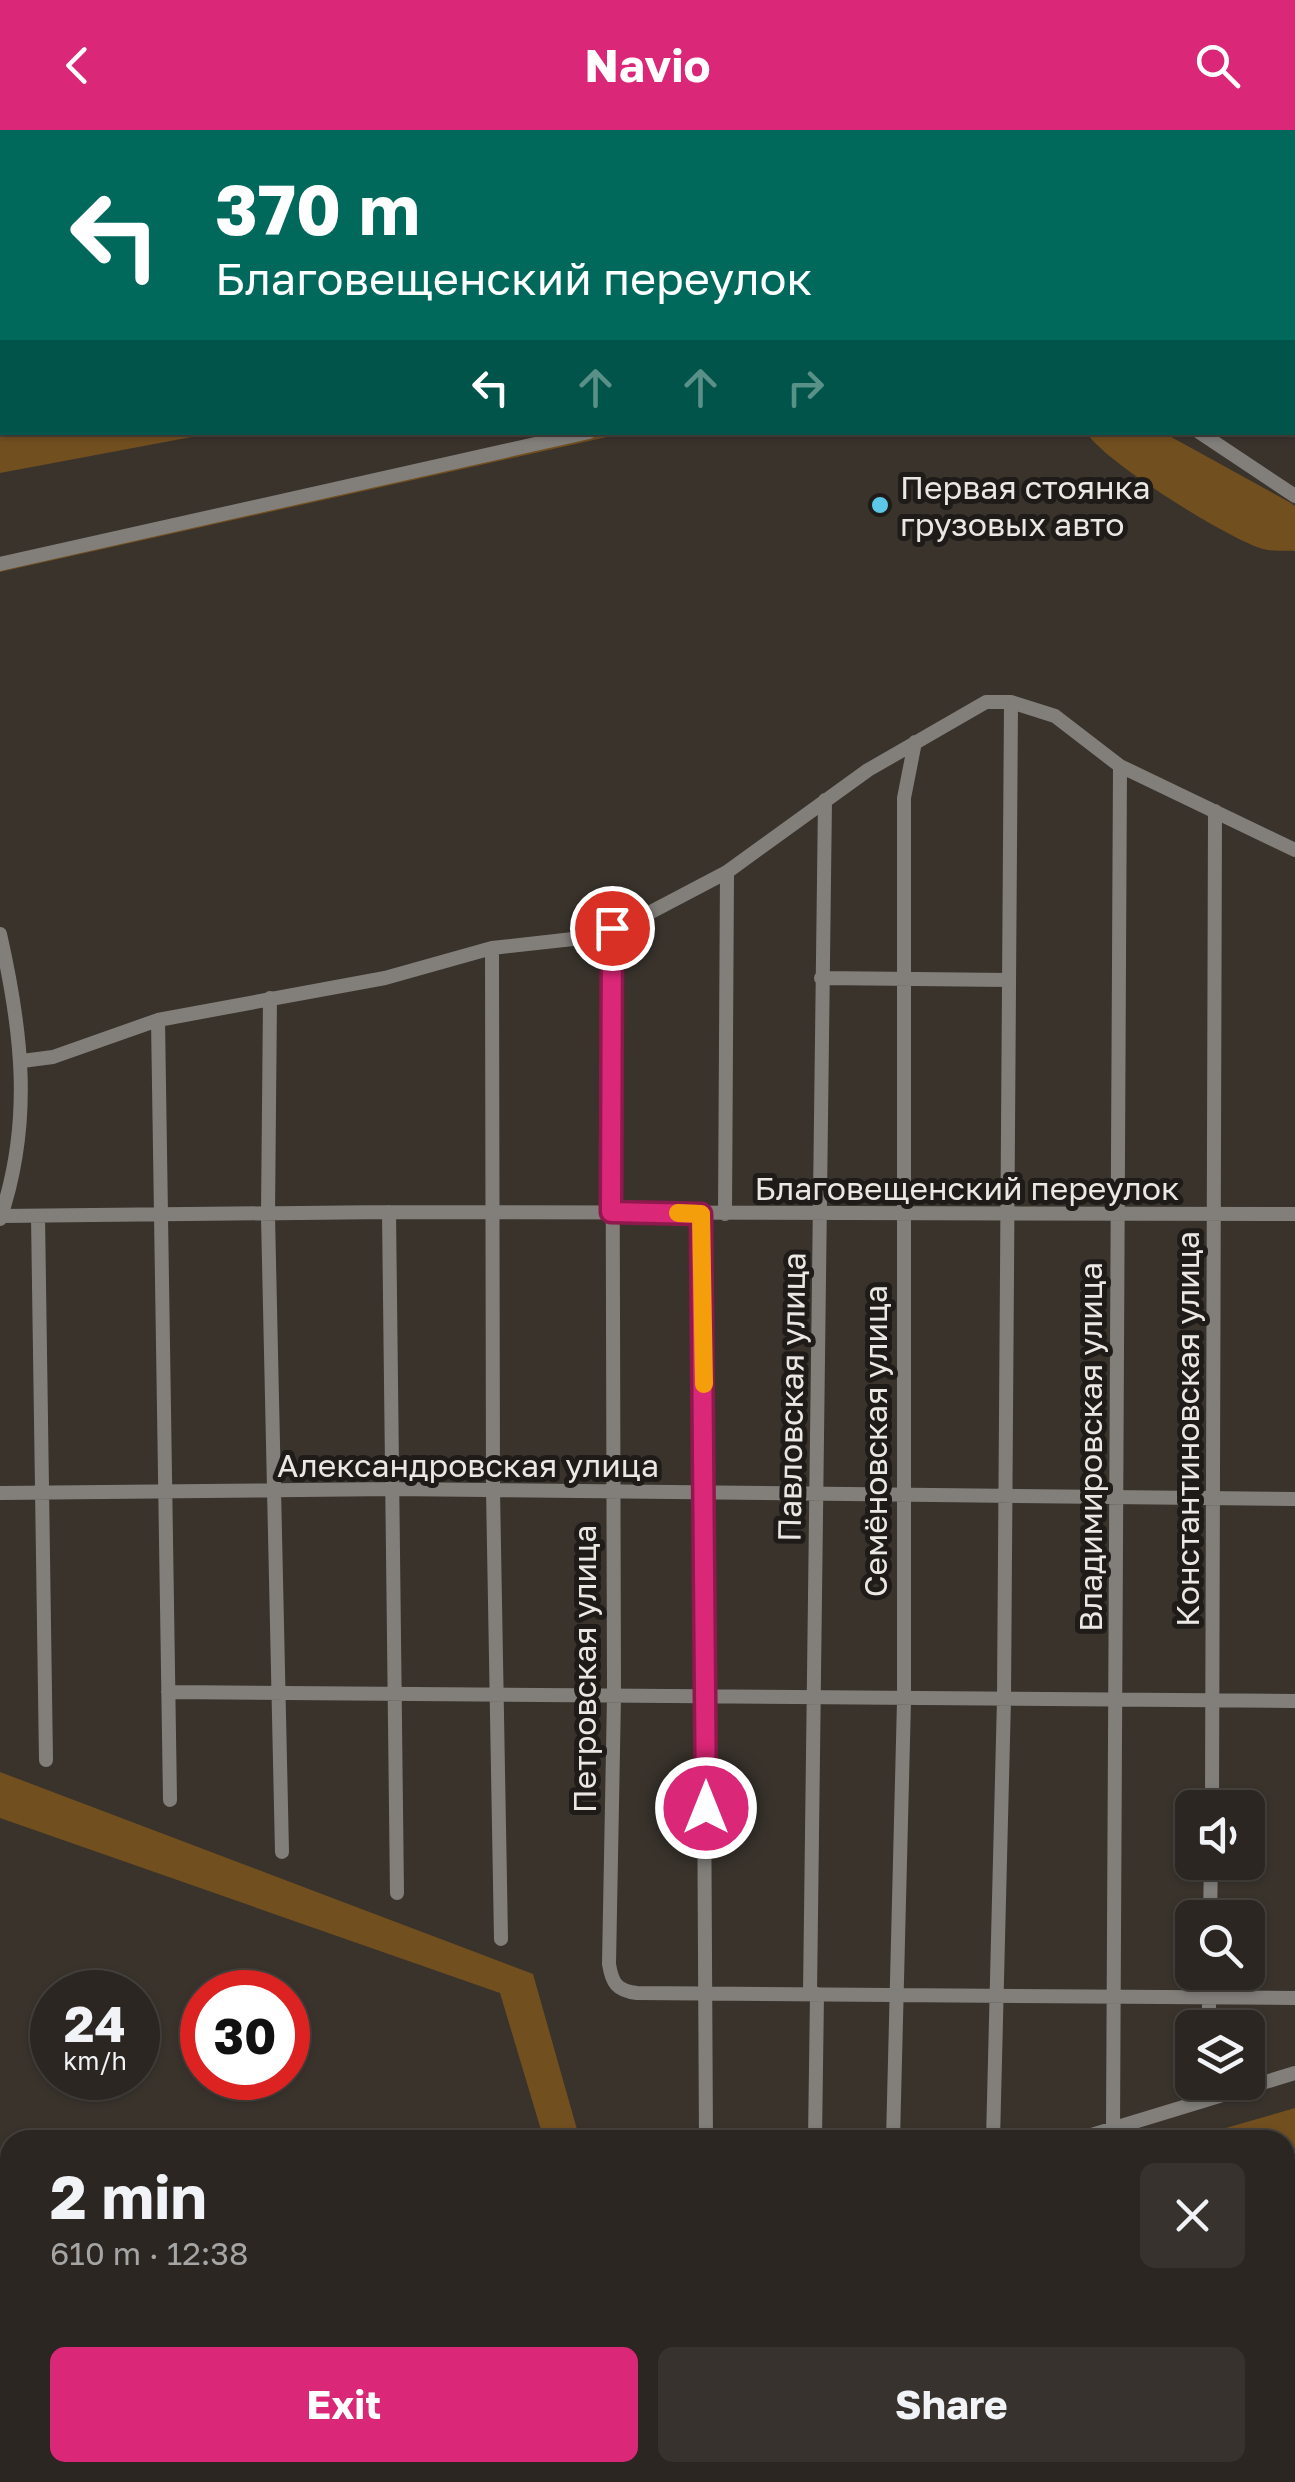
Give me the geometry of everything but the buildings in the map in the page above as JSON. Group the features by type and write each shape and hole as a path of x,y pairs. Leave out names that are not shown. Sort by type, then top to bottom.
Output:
{"street":[{"path":"0,564 576,435"},
{"path":"1204,435 1295,496"},
{"path":"22,1062 53,1057 158,1020 385,978 492,948 573,939 646,916 727,872 825,800 986,702 1011,702 1072,726 1120,766 1295,850"},
{"path":"993,2130 1004,1699 1002,1495 1011,702"},
{"name":"Семёновская улица","path":"893,2130 904,1700 904,798 916,742"},
{"name":"Владимировская улица","path":"1113,2129 1120,766"},
{"name":"Павловская улица","path":"815,2130 813,1700 825,800"},
{"name":"Константиновская улица","path":"1212,1790 1215,811"},
{"path":"725,1214 727,872"},
{"name":"Петровская улица","path":"612,928 614,1696 609,1964 617,1987 637,1993 707,1992"},
{"path":"0,934 22,1062 20,1138 1,1218"},
{"path":"492,948 493,1490 501,1939"},
{"path":"821,978 1008,980"},
{"path":"270,998 268,1216 278,1491 282,1852"},
{"path":"158,1020 170,1800"},
{"path":"389,1212 397,1695 396,1893"},
{"name":"Благовещенский переулок","path":"1,1218 389,1212 1295,1214"},
{"path":"701,1214 706,1494 706,2130"},
{"path":"38,1216 46,1760"},
{"name":"Александровская улица","path":"0,1493 393,1489 1118,1494 1295,1500"},
{"path":"168,1692 496,1698 1295,1702"},
{"path":"1209,1990 1209,2010"},
{"path":"707,1992 1295,1998"},
{"path":"1265,2079 1295,2073"},
{"path":"1110,2130 1184,2100"}],"shaded area":[{"path":"10,435 202,435 0,473 0,437"},
{"path":"602,435 616,435 0,572"},
{"path":"1089,435 1168,435 1295,506 1295,551 1263,549 1224,531 1141,480"},
{"path":"0,1772 533,1974 577,2130 541,2130 500,1993 0,1818"},
{"path":"1295,2108 1295,2130 1219,2130"}],"slow traffic":[{"path":"678,1213 701,1214 704,1384"}],"place":[{"name":"Первая стоянка грузовых авто","path":"880,505"}],"route":[{"path":"612,928 611,1212 701,1214 706,1808"}]}
